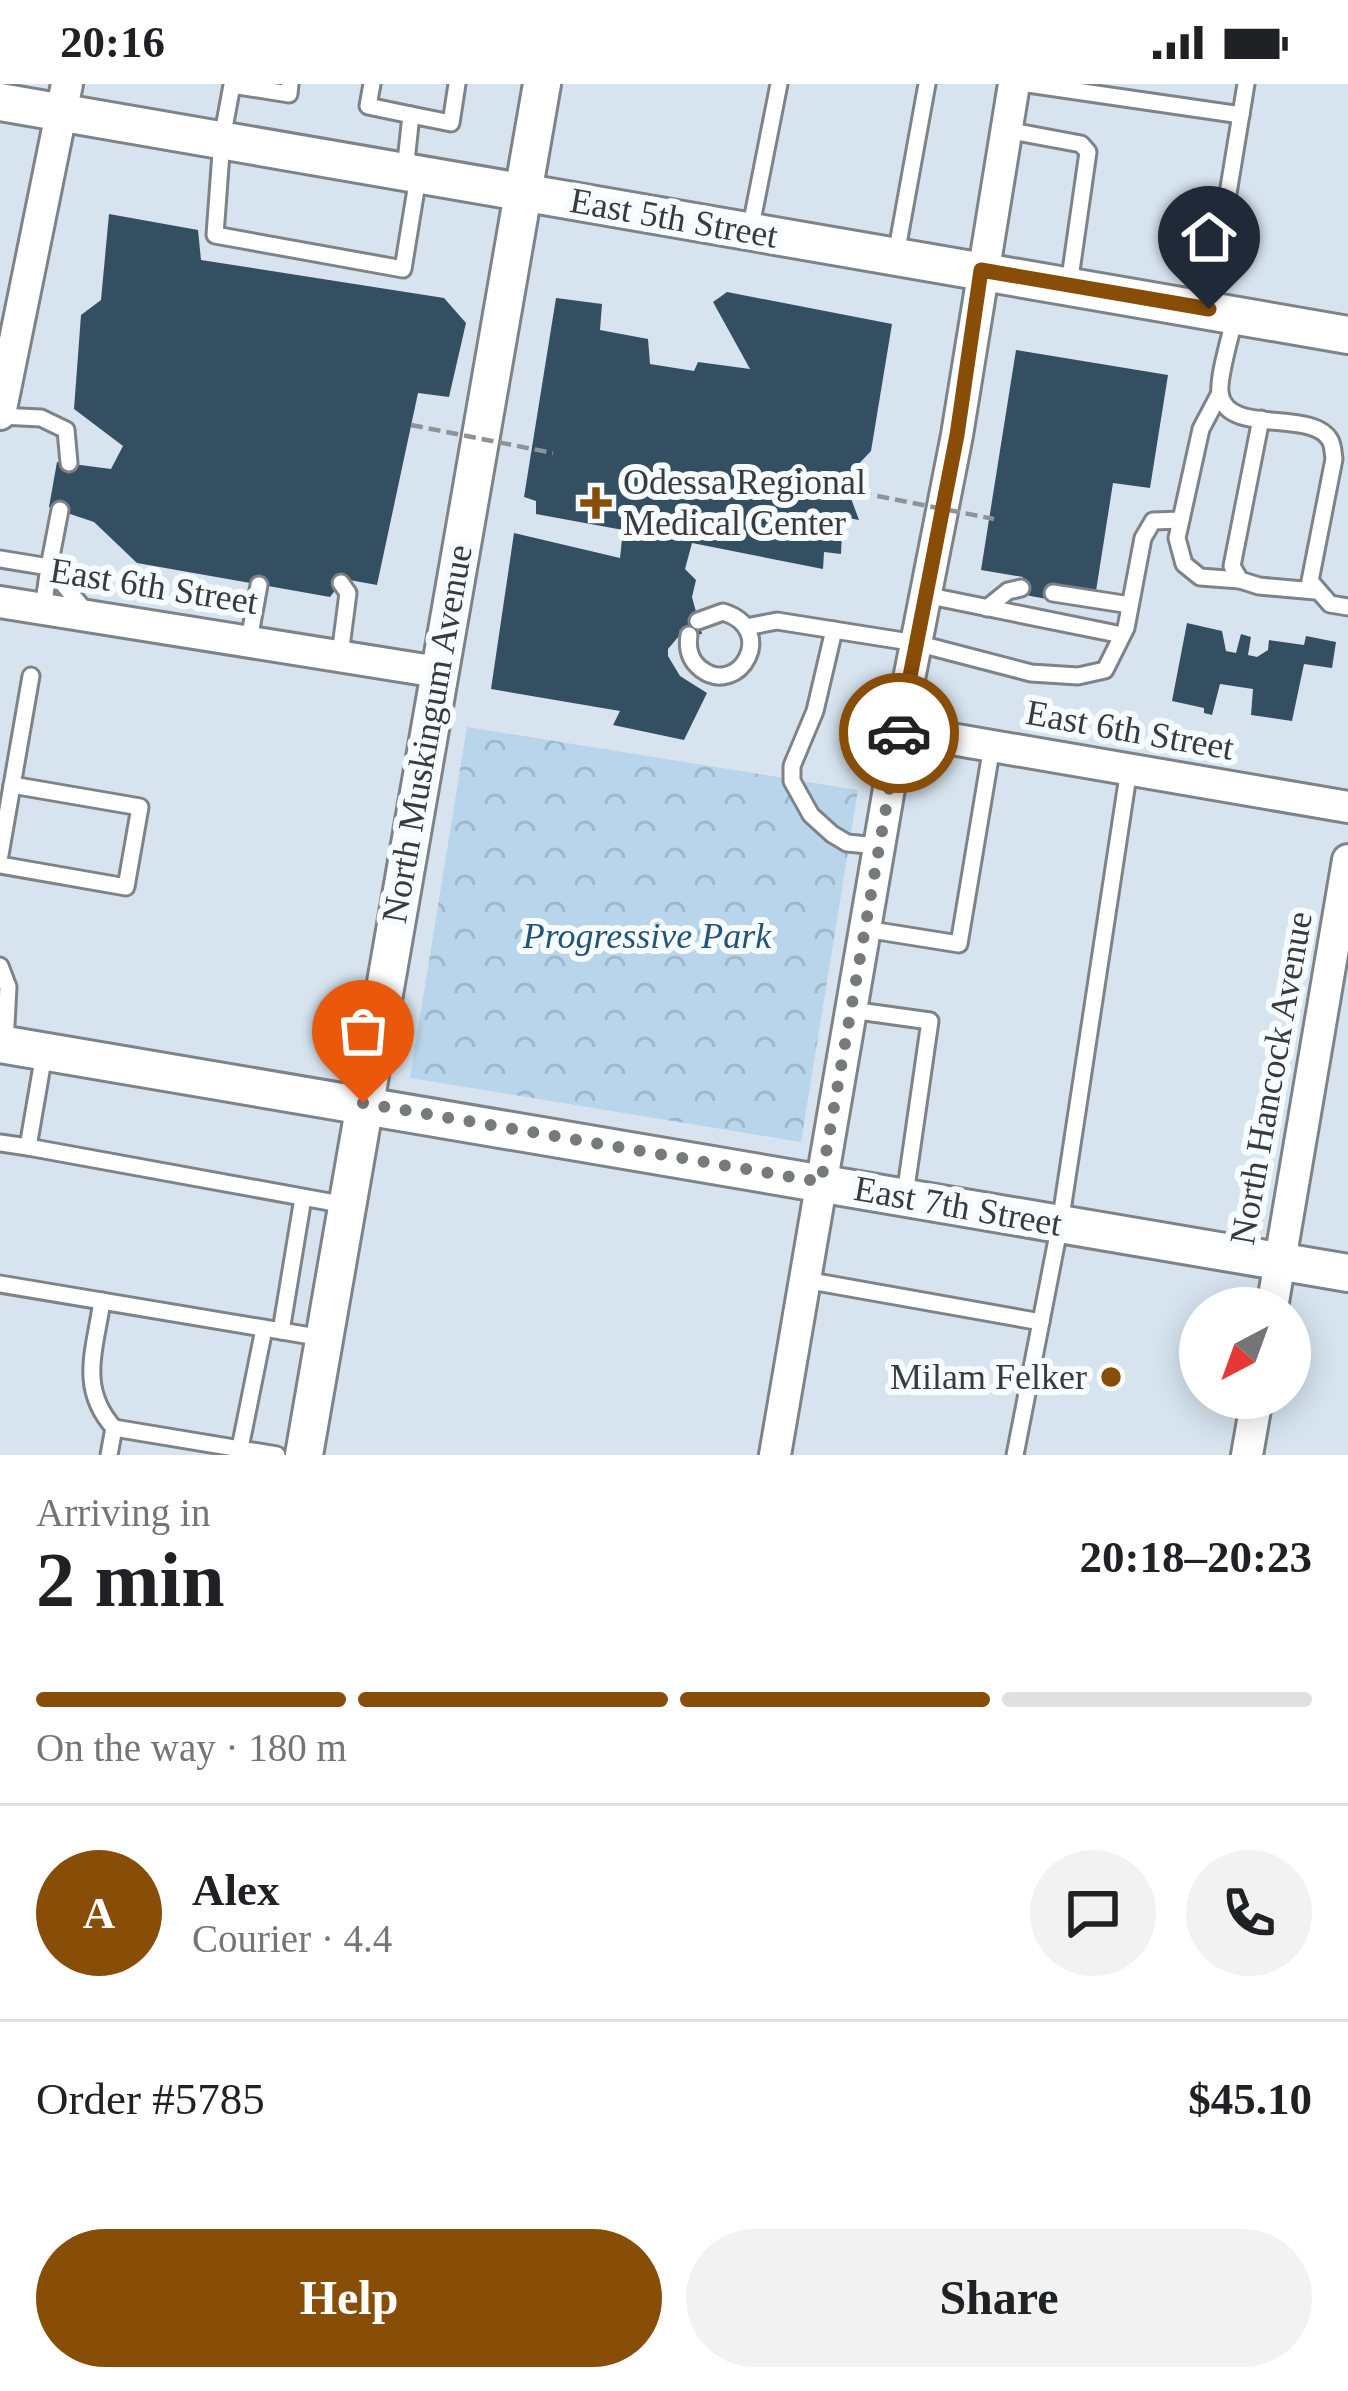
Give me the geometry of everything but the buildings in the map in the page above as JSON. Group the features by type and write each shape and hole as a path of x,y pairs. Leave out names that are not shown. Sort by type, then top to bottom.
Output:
{"street":[{"name":"North Muskingum Avenue","path":"304,1455 542,84"},
{"path":"775,1455 899,730 957,435 1014,84"},
{"name":"East 5th Street","path":"0,102 65,98 222,139 1348,335"},
{"path":"0,415 7,342 65,98"},
{"name":"East 6th Street","path":"0,602 438,672"},
{"name":"East 6th Street","path":"899,730 1348,807"},
{"name":"North Hancock Avenue","path":"1276,1287 1339,960 1348,860"},
{"name":"East 7th Street","path":"3,1044 1348,1273"},
{"path":"1247,1455 1253,1419"}],"lane":[{"path":"290,84 289,94 231,84 214,235 403,269 412,173 411,116"},
{"path":"372,84 368,106 451,123 457,84"},
{"path":"750,231 779,84"},
{"path":"896,256 927,84"},
{"path":"1028,84 1097,89 1241,115"},
{"path":"1246,84 1222,311 1220,393 1201,429 1177,538 1184,564 1200,577 1315,591"},
{"path":"1006,130 1081,144 1088,152 1069,285"},
{"path":"1220,393 1227,407 1240,416 1317,428 1330,440 1334,459 1310,581 1330,604 1348,608"},
{"path":"0,415 41,418 66,430 69,463"},
{"path":"1240,580 1232,566 1262,419"},
{"path":"43,609 60,510"},
{"path":"746,627 751,647 734,673 713,675 695,664 688,645 693,628 723,612 746,627 777,621 834,630 916,644 1031,673 1078,676 1105,670 1122,635 1143,538 1153,521 1181,520"},
{"path":"0,559 49,567 89,616"},
{"path":"340,655 347,593 341,583"},
{"path":"249,640 259,585"},
{"path":"987,608 1008,591 1021,588"},
{"path":"1053,593 1130,605"},
{"path":"926,595 1122,635"},
{"path":"834,630 815,711 792,766 792,781 811,814 832,834 848,843 879,846"},
{"path":"0,855 31,676"},
{"path":"865,929 959,944 992,746"},
{"path":"1016,1455 1060,1224 1129,769"},
{"path":"0,865 126,887 140,807 12,785"},
{"path":"0,966 8,986 3,1044"},
{"path":"851,1010 930,1021 905,1197"},
{"path":"28,1147 44,1051"},
{"path":"0,1143 346,1205"},
{"path":"240,1448 303,1198"},
{"path":"805,1280 1041,1322"},
{"path":"0,1283 323,1338"},
{"path":"101,1301 90,1388 97,1408 114,1427 185,1447 240,1448 277,1455"},
{"path":"109,1455 114,1427"}],"path":[{"path":"411,425 553,453"},
{"path":"842,489 994,519"}],"shaded area":[{"path":"0,84 1348,84 1348,1455 0,1455"}],"green space":[{"name":"Progressive Park","path":"467,727 858,790 801,1142 410,1078"}],"way so far":[{"path":"363,1103 821,1182 899,733"}],"place":[{"name":"Odessa Regional Medical Center","path":"596,503"},
{"name":"Milam Felker","path":"1111,1377"}],"route":[{"path":"899,733 957,435 981,270 1209,309"}]}
